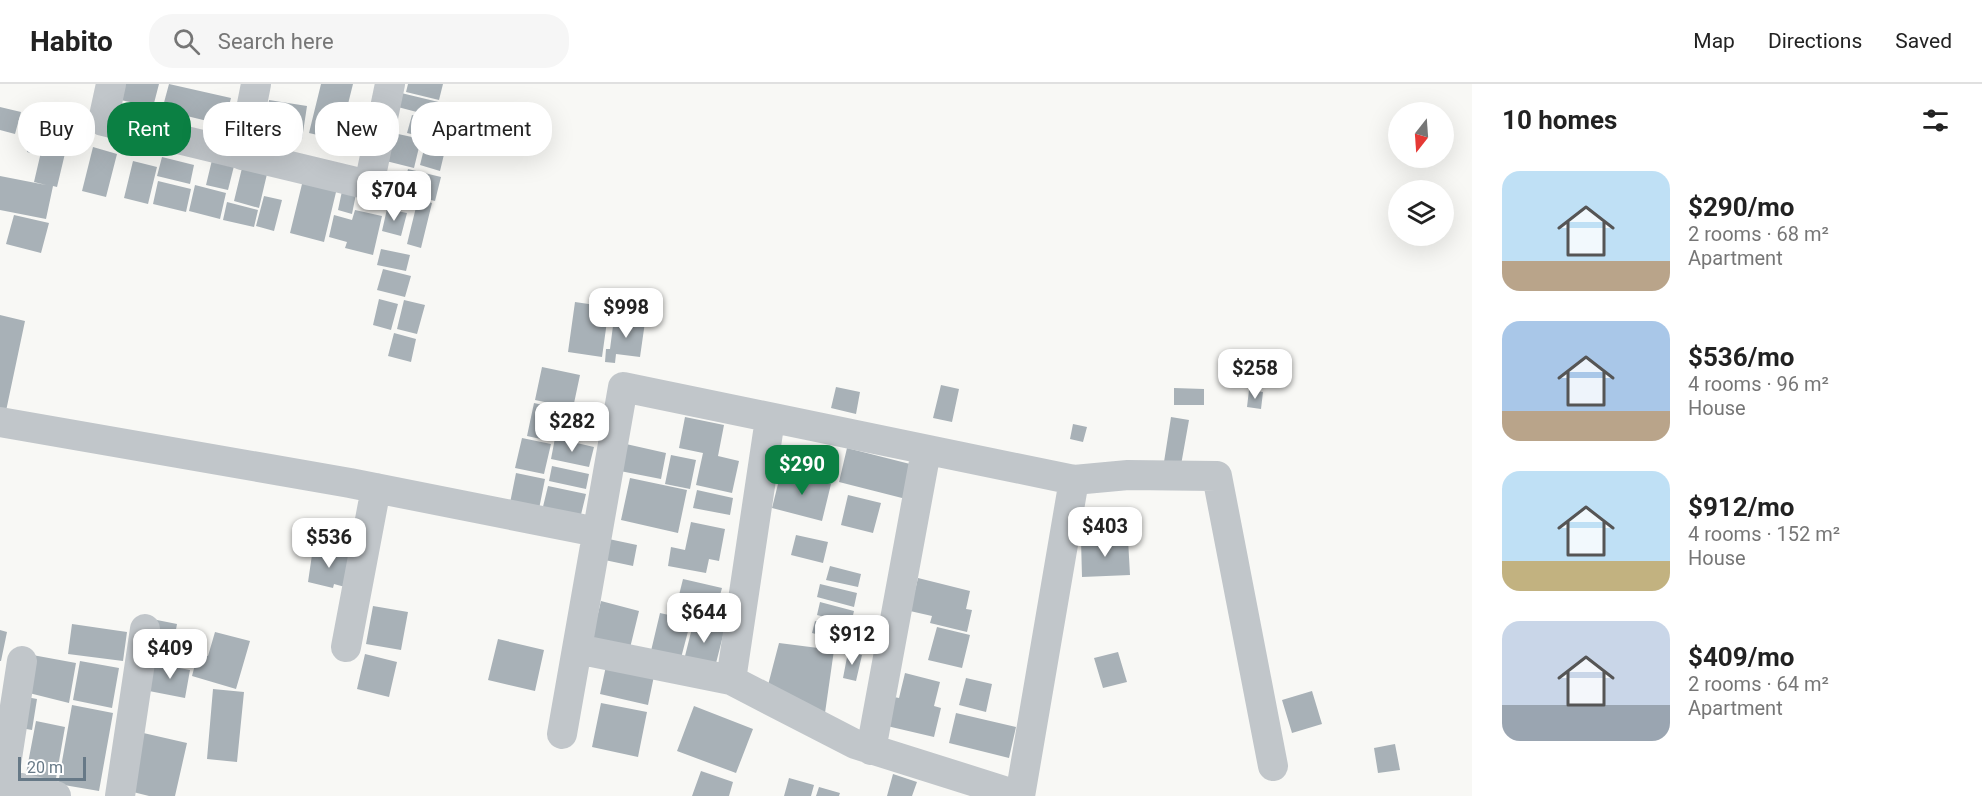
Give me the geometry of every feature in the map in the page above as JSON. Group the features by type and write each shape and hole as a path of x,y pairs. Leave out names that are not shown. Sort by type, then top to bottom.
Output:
{"street":[{"path":"111,84 103,121 203,145"},
{"path":"252,102 256,84"},
{"path":"246,156 369,185 390,84"},
{"path":"562,734 623,387 1074,480 1128,475 1217,476 1273,766"},
{"path":"731,680 770,419"},
{"path":"0,422 376,488 597,532"},
{"path":"871,750 926,451"},
{"path":"577,649 731,680 871,750 1020,796 1074,480"},
{"path":"346,647 376,488"},
{"path":"120,796 146,629"},
{"path":"22,662 24,790"}],"building":[{"path":"120,84 159,84 154,102 130,102 116,99"},
{"path":"169,84 231,98 230,102 203,102 203,120 191,117 191,102 164,102"},
{"path":"321,84 353,84 348,102 317,102"},
{"path":"408,84 443,84 439,100 406,92"},
{"path":"397,92 439,102 411,102 411,110 399,107 399,102 395,102"},
{"path":"303,105 307,106 303,132"},
{"path":"0,107 18,111 15,134 0,130"},
{"path":"315,108 315,134 309,133"},
{"path":"411,119 411,134 407,133"},
{"path":"399,134 411,137 411,156 417,156 414,168 382,160 383,156 399,156"},
{"path":"95,148 107,151 107,156 116,156 106,197 82,191 91,156 95,156"},
{"path":"40,156 64,156 57,187 53,186 46,219 0,210 0,176 46,185 34,182"},
{"path":"422,156 444,156 440,171 420,165"},
{"path":"162,157 194,165 190,184 157,176"},
{"path":"212,160 234,166 228,190 206,185"},
{"path":"133,161 157,167 148,204 124,198"},
{"path":"242,168 267,174 259,208 234,201"},
{"path":"408,169 441,177 435,201 402,193"},
{"path":"382,171 402,176 398,194 378,189"},
{"path":"303,180 337,188 324,242 290,233"},
{"path":"158,181 191,189 186,212 153,204"},
{"path":"195,185 226,193 220,219 189,211"},
{"path":"342,191 356,194 352,214 338,210"},
{"path":"264,196 282,200 274,231 256,226"},
{"path":"418,199 432,203 421,248 407,244"},
{"path":"227,202 258,210 254,227 223,220"},
{"path":"387,209 407,213 401,236 382,231"},
{"path":"355,210 382,216 373,255 345,248 347,242 329,237 334,215 352,220"},
{"path":"14,215 49,223 41,253 6,244"},
{"path":"381,249 410,255 406,271 377,265"},
{"path":"383,269 411,276 405,297 377,290"},
{"path":"379,299 398,304 391,330 373,325"},
{"path":"404,300 425,305 417,334 397,329"},
{"path":"575,302 609,307 602,357 568,352"},
{"path":"0,315 25,321 6,411 0,410"},
{"path":"614,318 645,322 640,357 616,354 615,363 605,362 606,349 610,349"},
{"path":"394,333 416,339 411,362 388,356"},
{"path":"542,367 580,375 573,408 535,400"},
{"path":"941,385 959,389 952,422 933,418"},
{"path":"836,387 860,392 856,414 831,408"},
{"path":"1174,388 1204,389 1204,405 1174,405"},
{"path":"1249,390 1263,392 1261,409 1247,407"},
{"path":"534,403 556,408 550,441 527,436"},
{"path":"564,411 597,418 593,439 560,432"},
{"path":"685,417 724,425 718,456 739,461 732,493 696,485 703,453 679,448"},
{"path":"1171,417 1189,420 1181,465 1164,462"},
{"path":"1073,424 1087,427 1083,442 1070,439"},
{"path":"522,438 551,444 544,474 515,468"},
{"path":"555,438 594,447 589,467 551,459"},
{"path":"626,444 666,453 661,479 620,471"},
{"path":"847,448 914,465 906,499 839,482"},
{"path":"671,455 696,460 690,489 665,484"},
{"path":"552,466 589,474 586,489 549,481"},
{"path":"781,472 831,484 822,521 772,508"},
{"path":"516,473 545,479 538,514 509,508"},
{"path":"630,478 687,490 678,533 621,520"},
{"path":"548,486 586,494 579,523 541,515"},
{"path":"697,490 733,498 730,515 693,508"},
{"path":"848,495 881,503 873,533 841,525"},
{"path":"691,522 725,529 719,561 709,559 706,573 668,566 671,547 685,550"},
{"path":"796,535 828,542 823,563 791,555"},
{"path":"604,538 637,545 633,566 600,559"},
{"path":"1128,539 1130,575 1082,577 1081,540"},
{"path":"313,548 352,557 345,587 334,584 333,588 308,582"},
{"path":"830,566 861,574 858,587 826,580"},
{"path":"918,578 970,591 966,609 972,610 967,632 930,623 932,616 910,611"},
{"path":"683,579 722,588 714,617 676,607"},
{"path":"820,584 857,593 854,607 817,597"},
{"path":"601,601 639,611 630,648 592,638"},
{"path":"820,602 854,611 851,624 817,615"},
{"path":"373,606 408,612 401,650 366,644"},
{"path":"660,613 691,620 681,658 651,651"},
{"path":"152,619 177,624 173,646 147,640"},
{"path":"694,620 725,628 715,667 684,660"},
{"path":"815,621 849,629 846,642 812,633"},
{"path":"72,624 127,632 123,661 68,654"},
{"path":"937,627 970,635 962,668 928,660"},
{"path":"0,630 7,632 1,661 0,661"},
{"path":"215,632 250,641 236,689 192,676 198,653 208,656"},
{"path":"498,639 544,650 535,691 488,680"},
{"path":"779,643 834,650 824,720 767,689"},
{"path":"848,652 862,655 856,681 843,678"},
{"path":"1118,652 1127,682 1103,688 1094,658"},
{"path":"27,654 76,663 69,703 21,691"},
{"path":"365,654 397,662 389,697 357,689"},
{"path":"80,661 119,668 112,708 73,700"},
{"path":"154,663 190,670 185,698 149,691"},
{"path":"606,666 654,676 648,705 600,694"},
{"path":"905,673 940,682 934,706 941,708 934,737 887,726 894,697 899,698"},
{"path":"966,678 992,684 986,712 959,705"},
{"path":"213,689 244,692 237,762 207,759"},
{"path":"1312,691 1322,724 1292,733 1282,700"},
{"path":"21,696 37,699 32,730 15,727"},
{"path":"601,703 647,712 638,757 592,747"},
{"path":"72,705 113,713 99,791 58,784"},
{"path":"694,706 753,729 736,773 677,751"},
{"path":"956,713 1016,727 1009,758 949,743"},
{"path":"36,721 65,727 55,784 25,779"},
{"path":"139,732 187,743 175,796 149,796 125,790"},
{"path":"1395,744 1400,770 1378,773 1374,748"},
{"path":"701,771 733,782 729,796 692,796"},
{"path":"893,774 917,782 912,796 887,796"},
{"path":"789,778 814,785 811,796 784,796"},
{"path":"819,787 840,793 839,796 816,796"}]}
